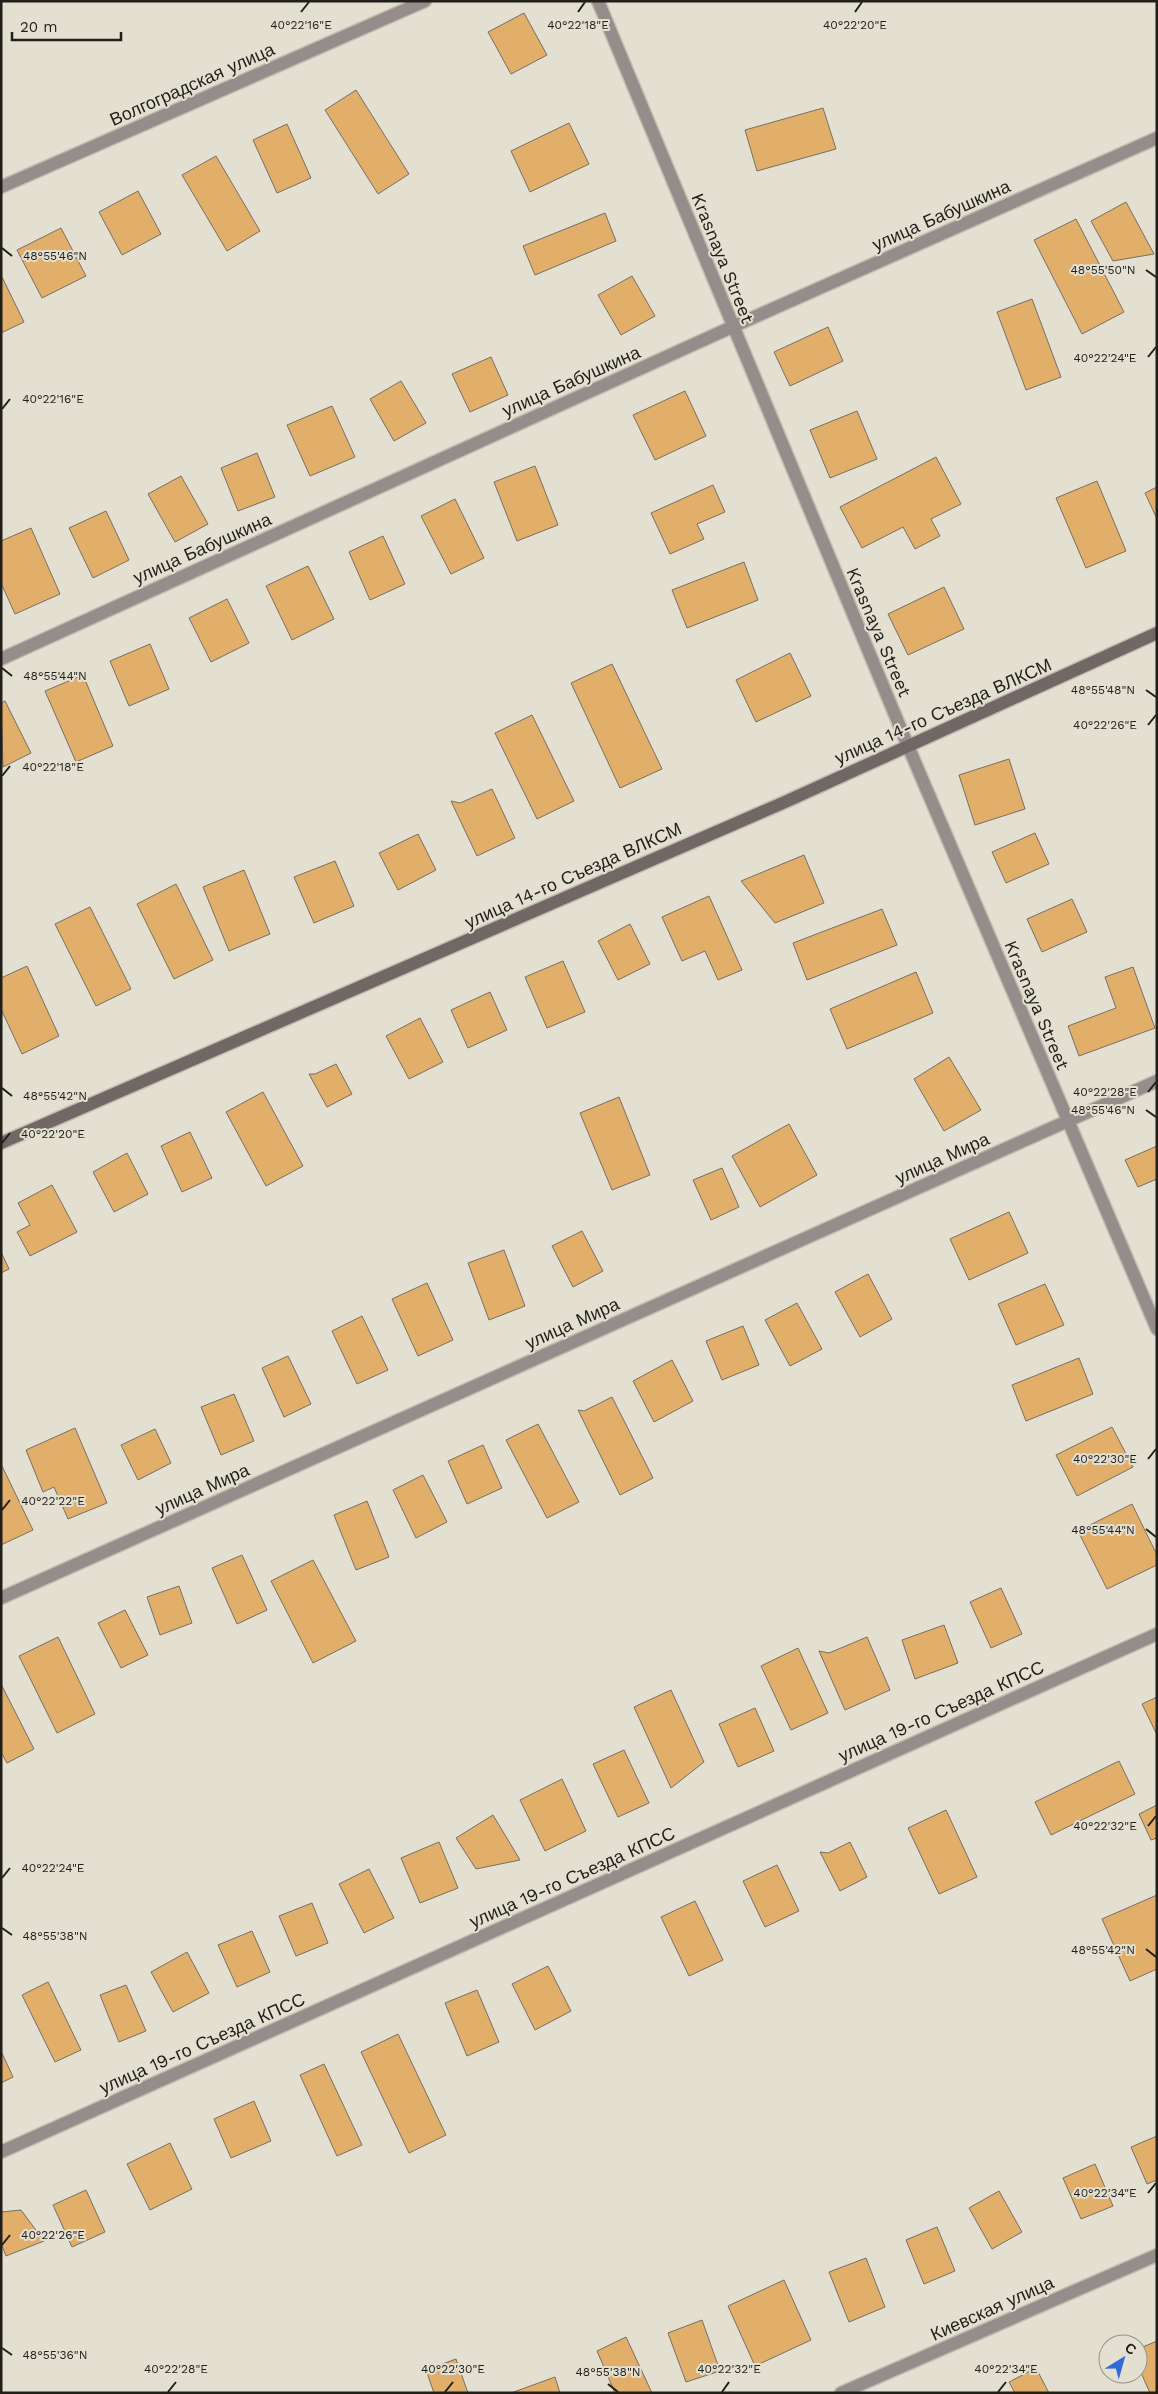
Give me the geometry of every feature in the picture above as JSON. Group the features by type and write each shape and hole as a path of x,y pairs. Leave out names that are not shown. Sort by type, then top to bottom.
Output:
{"street":[{"name":"Волгоградская улица","path":"1,187 425,1"},
{"name":"Krasnaya Street","path":"598,1 732,327 908,746 1157,1329"},
{"name":"улица Бабушкина","path":"1,659 732,327 1157,138"},
{"name":"улица 14-го Съезда ВЛКСМ","path":"1,1144 785,802 1157,633"},
{"name":"улица Мира","path":"1,1598 1157,1081"},
{"name":"улица 19-го Съезда КПСС","path":"1,2152 1157,1634"},
{"name":"Киевская улица","path":"841,2393 1157,2255"}],"building":[{"path":"524,13 547,55 511,74 488,32"},
{"path":"356,90 409,174 378,194 325,110"},
{"path":"823,108 836,149 757,171 745,130"},
{"path":"569,123 589,164 530,192 511,151"},
{"path":"287,124 311,178 277,193 253,140"},
{"path":"216,156 260,231 227,251 182,175"},
{"path":"138,191 161,234 122,255 99,212"},
{"path":"1126,202 1154,254 1113,261 1091,221"},
{"path":"605,213 616,241 535,275 523,246"},
{"path":"1076,219 1124,312 1082,334 1034,240"},
{"path":"61,228 86,276 42,298 17,250"},
{"path":"1,275 24,322 1,333"},
{"path":"632,276 655,316 621,335 598,295"},
{"path":"1032,299 1061,377 1026,390 997,312"},
{"path":"828,327 843,361 790,386 774,352"},
{"path":"491,357 508,395 470,412 452,374"},
{"path":"401,381 426,423 394,441 370,399"},
{"path":"685,391 706,436 655,460 633,415"},
{"path":"332,406 355,457 310,476 287,425"},
{"path":"857,411 877,459 830,478 810,430"},
{"path":"257,453 275,497 238,511 221,468"},
{"path":"936,457 961,504 931,519 940,536 915,549 903,527 862,548 840,507"},
{"path":"535,466 558,525 517,541 494,482"},
{"path":"181,476 208,524 175,542 148,494"},
{"path":"1097,481 1126,551 1086,568 1056,498"},
{"path":"713,485 725,512 697,524 704,539 670,554 651,513"},
{"path":"1157,487 1157,519 1145,493"},
{"path":"455,499 484,558 451,574 421,516"},
{"path":"106,511 129,560 93,578 69,528"},
{"path":"31,528 60,594 15,614 1,583 1,541"},
{"path":"383,536 405,584 370,600 349,552"},
{"path":"744,562 758,600 687,628 672,590"},
{"path":"308,566 334,619 292,640 266,586"},
{"path":"944,587 964,629 908,655 888,614"},
{"path":"227,599 249,643 211,662 189,618"},
{"path":"150,644 169,689 129,706 110,661"},
{"path":"790,653 811,696 756,722 736,680"},
{"path":"612,664 662,769 620,788 571,683"},
{"path":"83,675 113,746 76,762 45,691"},
{"path":"5,701 31,753 3,767 1,703"},
{"path":"532,715 574,801 537,819 495,733"},
{"path":"1009,759 1025,809 975,825 959,775"},
{"path":"492,789 515,838 477,856 451,801 460,803"},
{"path":"1035,833 1049,864 1006,883 992,852"},
{"path":"418,834 436,870 398,890 379,853"},
{"path":"804,855 824,903 775,923 741,881"},
{"path":"335,861 354,906 314,923 294,877"},
{"path":"244,870 270,934 229,951 203,887"},
{"path":"176,884 213,960 174,979 137,904"},
{"path":"709,896 742,970 718,980 705,951 682,961 662,917"},
{"path":"1072,899 1087,932 1042,952 1027,919"},
{"path":"90,907 131,989 96,1006 55,924"},
{"path":"882,909 897,945 807,980 793,943"},
{"path":"630,924 650,964 618,980 598,941"},
{"path":"563,961 585,1012 547,1028 525,977"},
{"path":"27,966 59,1036 22,1054 1,1009 1,978"},
{"path":"1133,967 1155,1028 1079,1056 1068,1026 1116,1008 1105,977"},
{"path":"916,972 933,1013 847,1049 830,1009"},
{"path":"490,992 507,1030 468,1048 451,1010"},
{"path":"420,1018 443,1062 409,1079 386,1036"},
{"path":"949,1057 981,1110 944,1131 914,1079"},
{"path":"336,1064 352,1094 327,1107 309,1074 315,1074"},
{"path":"263,1092 303,1166 266,1186 226,1112"},
{"path":"619,1097 650,1175 612,1190 580,1113"},
{"path":"789,1124 817,1175 760,1207 732,1156"},
{"path":"190,1132 212,1178 182,1192 161,1146"},
{"path":"1157,1146 1157,1179 1138,1187 1125,1160"},
{"path":"127,1153 148,1194 114,1212 93,1172"},
{"path":"722,1168 739,1207 711,1220 693,1180"},
{"path":"52,1185 77,1232 30,1256 17,1232 30,1225 18,1203"},
{"path":"1009,1212 1028,1253 969,1280 950,1239"},
{"path":"582,1231 603,1271 573,1287 552,1246"},
{"path":"504,1250 525,1306 489,1320 468,1263"},
{"path":"1,1252 9,1269 1,1273"},
{"path":"868,1274 892,1319 860,1337 835,1292"},
{"path":"427,1283 453,1340 418,1356 392,1299"},
{"path":"1045,1284 1064,1325 1016,1345 998,1304"},
{"path":"797,1303 822,1349 790,1366 765,1320"},
{"path":"362,1316 388,1370 357,1384 332,1331"},
{"path":"743,1326 759,1365 722,1380 706,1341"},
{"path":"288,1356 311,1404 284,1417 262,1368"},
{"path":"1079,1358 1093,1394 1026,1421 1012,1385"},
{"path":"672,1360 693,1401 654,1422 633,1381"},
{"path":"234,1394 254,1441 221,1455 201,1407"},
{"path":"612,1397 653,1478 620,1495 578,1410 584,1411"},
{"path":"538,1424 579,1502 547,1518 506,1440"},
{"path":"1112,1427 1133,1467 1077,1496 1056,1455"},
{"path":"75,1428 107,1503 68,1519 54,1487 43,1492 26,1450"},
{"path":"155,1429 171,1463 138,1480 121,1445"},
{"path":"483,1445 502,1488 467,1504 448,1461"},
{"path":"1,1464 33,1530 1,1545"},
{"path":"423,1475 447,1522 416,1538 393,1490"},
{"path":"367,1501 389,1557 356,1570 334,1515"},
{"path":"1132,1504 1157,1555 1157,1565 1107,1589 1078,1531"},
{"path":"242,1555 267,1610 237,1624 212,1568"},
{"path":"313,1560 356,1641 313,1663 271,1581"},
{"path":"179,1586 192,1623 160,1635 147,1597"},
{"path":"1001,1588 1022,1634 991,1648 970,1602"},
{"path":"125,1610 148,1655 121,1668 98,1623"},
{"path":"944,1625 958,1663 915,1679 902,1640"},
{"path":"58,1637 95,1714 57,1733 19,1656"},
{"path":"867,1637 890,1690 845,1710 819,1651 829,1653"},
{"path":"798,1648 828,1713 791,1730 761,1666"},
{"path":"1,1684 34,1749 7,1763 1,1752"},
{"path":"671,1690 704,1762 671,1788 634,1707"},
{"path":"1157,1697 1157,1735 1142,1704"},
{"path":"755,1708 774,1751 738,1767 719,1724"},
{"path":"624,1750 649,1803 618,1817 593,1764"},
{"path":"1119,1761 1135,1794 1051,1835 1035,1802"},
{"path":"562,1779 586,1831 545,1851 520,1800"},
{"path":"1157,1805 1157,1838 1151,1840 1139,1814"},
{"path":"946,1810 977,1877 939,1894 908,1828"},
{"path":"493,1815 520,1860 476,1869 456,1838"},
{"path":"439,1842 458,1888 420,1903 401,1858"},
{"path":"850,1842 867,1877 840,1891 820,1852 828,1853"},
{"path":"777,1865 799,1911 765,1927 743,1881"},
{"path":"369,1869 394,1918 364,1933 339,1884"},
{"path":"1157,1895 1157,1969 1130,1981 1102,1919"},
{"path":"695,1901 723,1960 689,1976 661,1917"},
{"path":"312,1903 328,1943 296,1956 279,1916"},
{"path":"252,1931 270,1972 237,1987 218,1945"},
{"path":"187,1952 209,1993 173,2012 151,1972"},
{"path":"548,1966 571,2011 535,2030 512,1984"},
{"path":"48,1982 81,2050 55,2062 22,1995"},
{"path":"126,1985 146,2031 119,2042 100,1995"},
{"path":"477,1990 499,2042 467,2056 445,2003"},
{"path":"398,2034 446,2135 409,2153 361,2052"},
{"path":"1,2051 13,2077 1,2083"},
{"path":"324,2064 362,2145 337,2156 300,2075"},
{"path":"254,2101 271,2141 231,2158 214,2119"},
{"path":"1157,2136 1157,2180 1147,2184 1131,2147"},
{"path":"170,2143 192,2189 150,2210 127,2164"},
{"path":"1095,2164 1113,2206 1081,2219 1063,2178"},
{"path":"86,2190 105,2232 72,2247 53,2205"},
{"path":"999,2191 1022,2232 992,2249 969,2208"},
{"path":"21,2210 44,2241 6,2256 1,2243 1,2212"},
{"path":"937,2227 955,2271 924,2284 906,2240"},
{"path":"866,2258 885,2307 849,2322 829,2272"},
{"path":"784,2280 811,2340 755,2366 728,2306"},
{"path":"702,2320 720,2371 686,2382 668,2333"},
{"path":"626,2337 652,2393 615,2393 597,2351"},
{"path":"1157,2341 1157,2393 1150,2393 1146,2384 1148,2384 1148,2345"},
{"path":"456,2359 468,2393 434,2393 426,2370"},
{"path":"1036,2368 1049,2393 1015,2393 1009,2382"},
{"path":"555,2377 560,2393 511,2393"}]}
